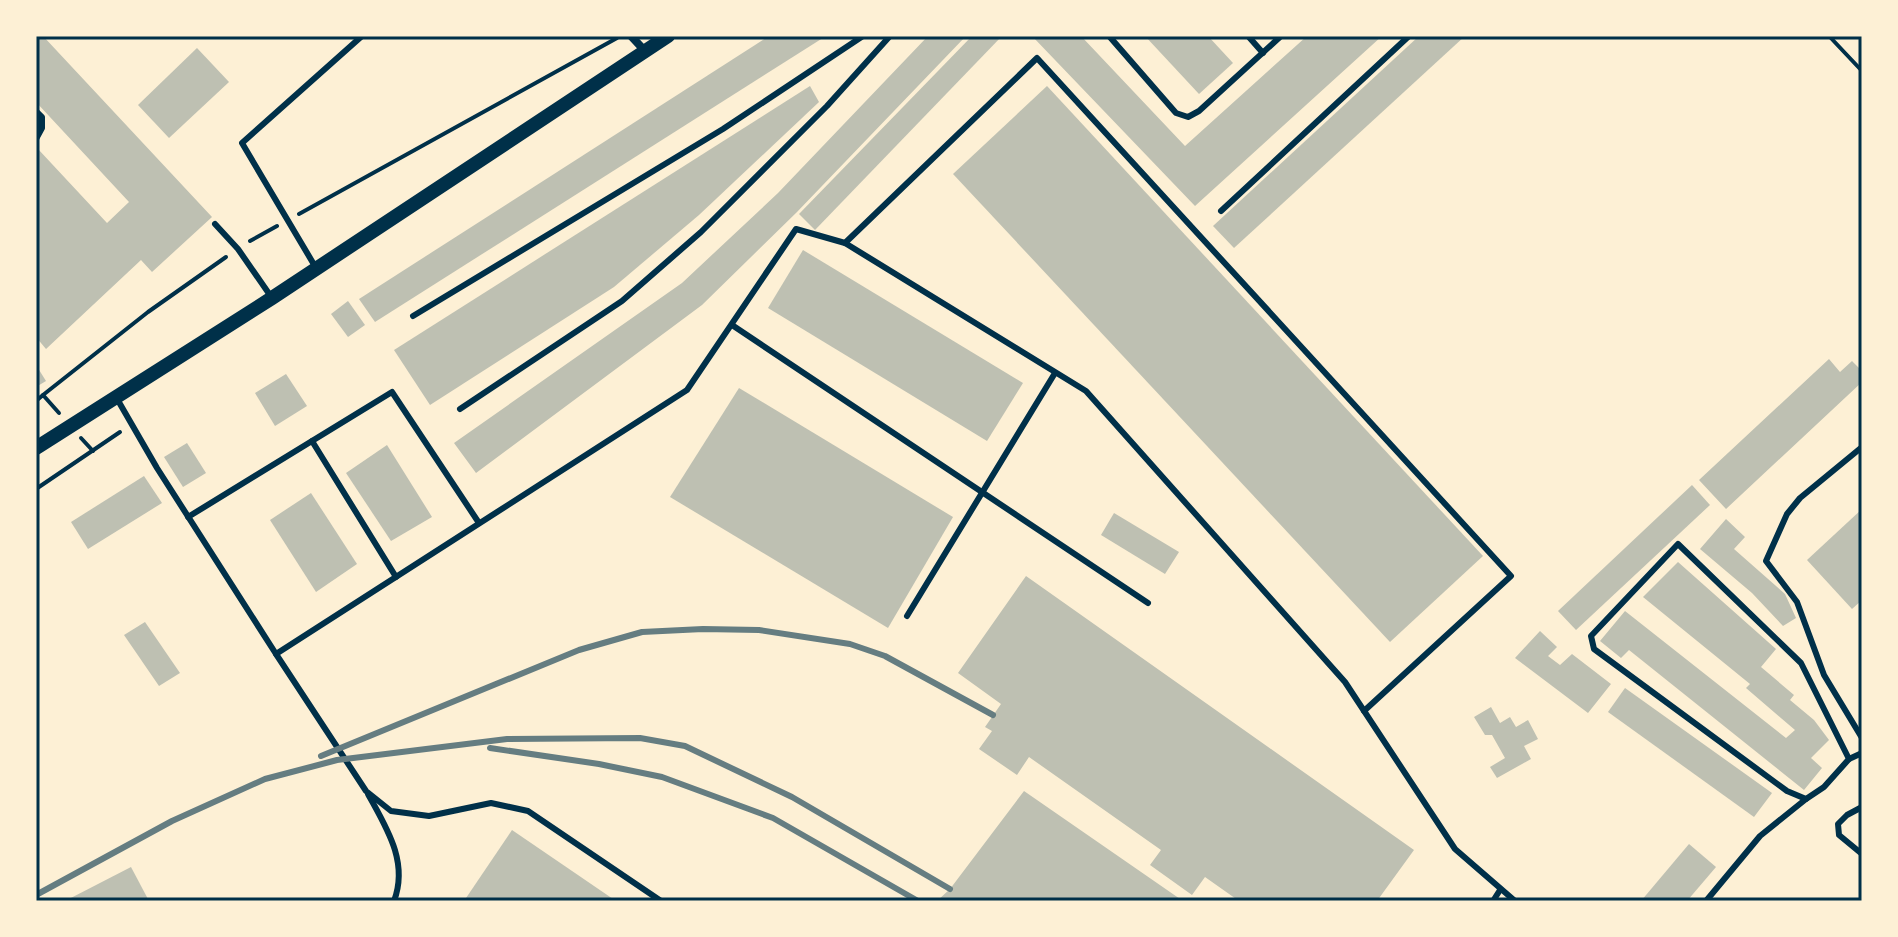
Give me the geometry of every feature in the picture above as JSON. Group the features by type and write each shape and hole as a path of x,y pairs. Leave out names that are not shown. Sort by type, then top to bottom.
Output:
{"street":[{"path":"631,36 645,51"},
{"path":"36,448 272,298 668,36"}],"lane":[{"path":"316,268 242,143 362,36"},
{"path":"413,316 723,129 863,36"},
{"path":"460,409 622,301 711,222 827,106 890,36"},
{"path":"1109,36 1176,113 1188,117 1199,111 1281,36"},
{"path":"1248,36 1263,53"},
{"path":"1221,211 1409,36"},
{"path":"845,243 1037,58 1511,576 1364,711"},
{"path":"36,111 42,117 42,128 36,139"},
{"path":"215,224 238,249 272,298"},
{"path":"276,654 687,390 796,229 845,243 1086,391 1345,682 1455,849 1515,901"},
{"path":"732,325 1148,603"},
{"path":"907,616 1055,373"},
{"path":"188,517 392,392 479,523"},
{"path":"116,397 188,517 366,791 396,847 399,889 394,901"},
{"path":"312,441 396,577"},
{"path":"1862,447 1787,514 1766,561 1797,602 1824,675 1862,738"},
{"path":"1806,799 1787,791 1594,649 1591,636 1678,544 1801,663 1849,759"},
{"path":"1706,901 1760,836 1824,787 1849,759 1862,753"},
{"path":"366,791 391,811 429,816 491,803 528,811 661,901"},
{"path":"1862,807 1838,824 1839,835 1862,854"},
{"path":"1493,901 1500,890"}],"path":[{"path":"43,395 148,312 238,249 621,36"},
{"path":"1829,36 1862,71"},
{"path":"36,489 132,425"}],"building":[{"path":"36,36 43,36 212,217 152,272 141,260 46,349 36,337 36,151 38,149 107,223 129,202 36,102"},
{"path":"769,36 826,36 375,322 359,299"},
{"path":"928,36 966,36 797,212 702,305 476,473 454,443 682,283 778,193"},
{"path":"972,36 1002,36 815,230 799,214"},
{"path":"1032,36 1081,36 1185,146 1307,36 1382,36 1195,206"},
{"path":"1145,36 1208,36 1233,63 1199,94"},
{"path":"1419,36 1465,36 1234,248 1213,226"},
{"path":"197,48 229,82 169,138 138,105"},
{"path":"810,86 819,102 699,215 614,287 430,405 394,350"},
{"path":"1047,86 1483,556 1390,642 953,174"},
{"path":"803,250 1023,383 987,441 768,308"},
{"path":"348,301 365,325 348,337 331,314"},
{"path":"1829,359 1840,372 1852,361 1862,371 1862,382 1726,509 1699,480"},
{"path":"36,365 46,381 36,387"},
{"path":"286,374 307,406 275,426 255,393"},
{"path":"739,388 953,517 888,628 670,497"},
{"path":"187,443 206,473 183,487 164,457"},
{"path":"387,445 432,517 391,541 346,473"},
{"path":"144,476 162,503 88,549 71,522"},
{"path":"1692,485 1710,505 1576,630 1558,611"},
{"path":"311,493 357,564 316,592 270,520"},
{"path":"1862,509 1862,600 1852,609 1807,560"},
{"path":"1114,513 1179,552 1165,574 1101,535"},
{"path":"1726,519 1745,537 1734,549 1785,594 1796,618 1783,626 1752,593 1700,549"},
{"path":"1678,562 1776,649 1761,667 1794,695 1790,700 1814,720 1829,740 1811,758 1822,768 1804,790 1629,650 1621,658 1600,641 1625,611 1786,738 1795,730 1746,688 1750,684 1643,597"},
{"path":"1026,576 1414,850 1377,901 1239,901 1205,877 1192,895 1150,865 1161,850 1029,757 1017,775 979,749 992,731 985,727 1001,704 958,673"},
{"path":"145,622 180,673 159,686 124,635"},
{"path":"1540,631 1557,647 1548,656 1560,665 1572,654 1611,684 1588,713 1515,658"},
{"path":"1625,688 1772,793 1754,817 1608,712"},
{"path":"1491,707 1500,723 1510,717 1516,727 1528,720 1538,739 1524,746 1531,759 1497,778 1490,767 1505,758 1492,735 1485,735 1474,717"},
{"path":"1024,791 1183,901 937,901 950,889"},
{"path":"512,830 616,901 464,901"},
{"path":"1689,844 1716,867 1687,901 1641,901"},
{"path":"131,867 149,901 65,901"}],"railway":[{"path":"321,756 579,650 642,632 759,630 850,644 885,656 993,715"},
{"path":"36,895 172,821 265,779 337,760 507,739 640,738 685,746 792,797 950,889"},
{"path":"490,748 662,777 773,818 918,901"}]}
